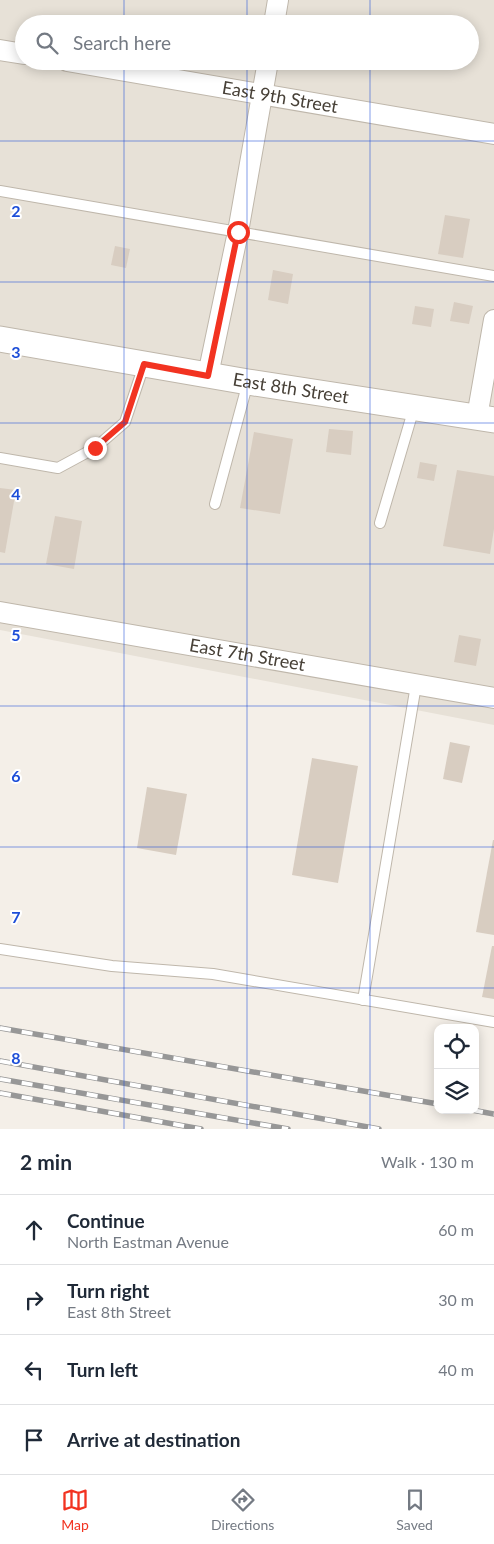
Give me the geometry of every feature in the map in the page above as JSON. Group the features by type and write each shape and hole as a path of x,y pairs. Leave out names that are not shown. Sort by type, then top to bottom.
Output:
{"street":[{"path":"276,15 278,0"},
{"path":"0,50 15,52"},
{"name":"East 9th Street","path":"119,70 494,134"},
{"path":"208,376 238,232 266,70"},
{"path":"486,419 494,320"},
{"name":"East 8th Street","path":"0,339 208,376 486,419"},
{"name":"East 7th Street","path":"0,612 494,698"}],"lane":[{"path":"0,191 494,276"},
{"path":"0,458 58,468 95,448 125,422 144,364"},
{"path":"215,504 248,382"},
{"path":"380,523 414,408"},
{"path":"363,1000 416,685"},
{"path":"0,949 112,966 213,974 494,1022"}],"shaded area":[{"path":"0,0 494,0 494,725 0,630"}],"building":[{"path":"445,215 470,219 463,258 438,254"},
{"path":"115,246 130,249 126,268 111,265"},
{"path":"273,270 293,274 288,304 268,300"},
{"path":"454,302 473,306 469,324 450,321"},
{"path":"415,306 434,309 431,327 412,324"},
{"path":"329,429 353,431 351,455 326,452"},
{"path":"254,432 293,439 280,514 240,508"},
{"path":"420,462 437,465 434,481 417,478"},
{"path":"457,470 494,476 494,529 490,554 443,546"},
{"path":"0,488 16,490 5,553 0,552"},
{"path":"55,516 82,521 74,569 46,564"},
{"path":"459,635 481,639 476,666 454,662"},
{"path":"450,742 470,746 462,783 443,779"},
{"path":"312,758 358,766 338,883 292,875"},
{"path":"147,787 187,794 176,855 137,848"},
{"path":"494,840 494,935 476,932"},
{"path":"492,946 494,946 494,999 482,997"}],"railway":[{"path":"0,1028 434,1103"},
{"path":"0,1061 379,1129"},
{"path":"0,1079 288,1129"},
{"path":"0,1093 201,1129"},
{"path":"479,1111 494,1114"}],"route":[{"path":"95,448 125,422 144,364 208,376 238,232"}]}
